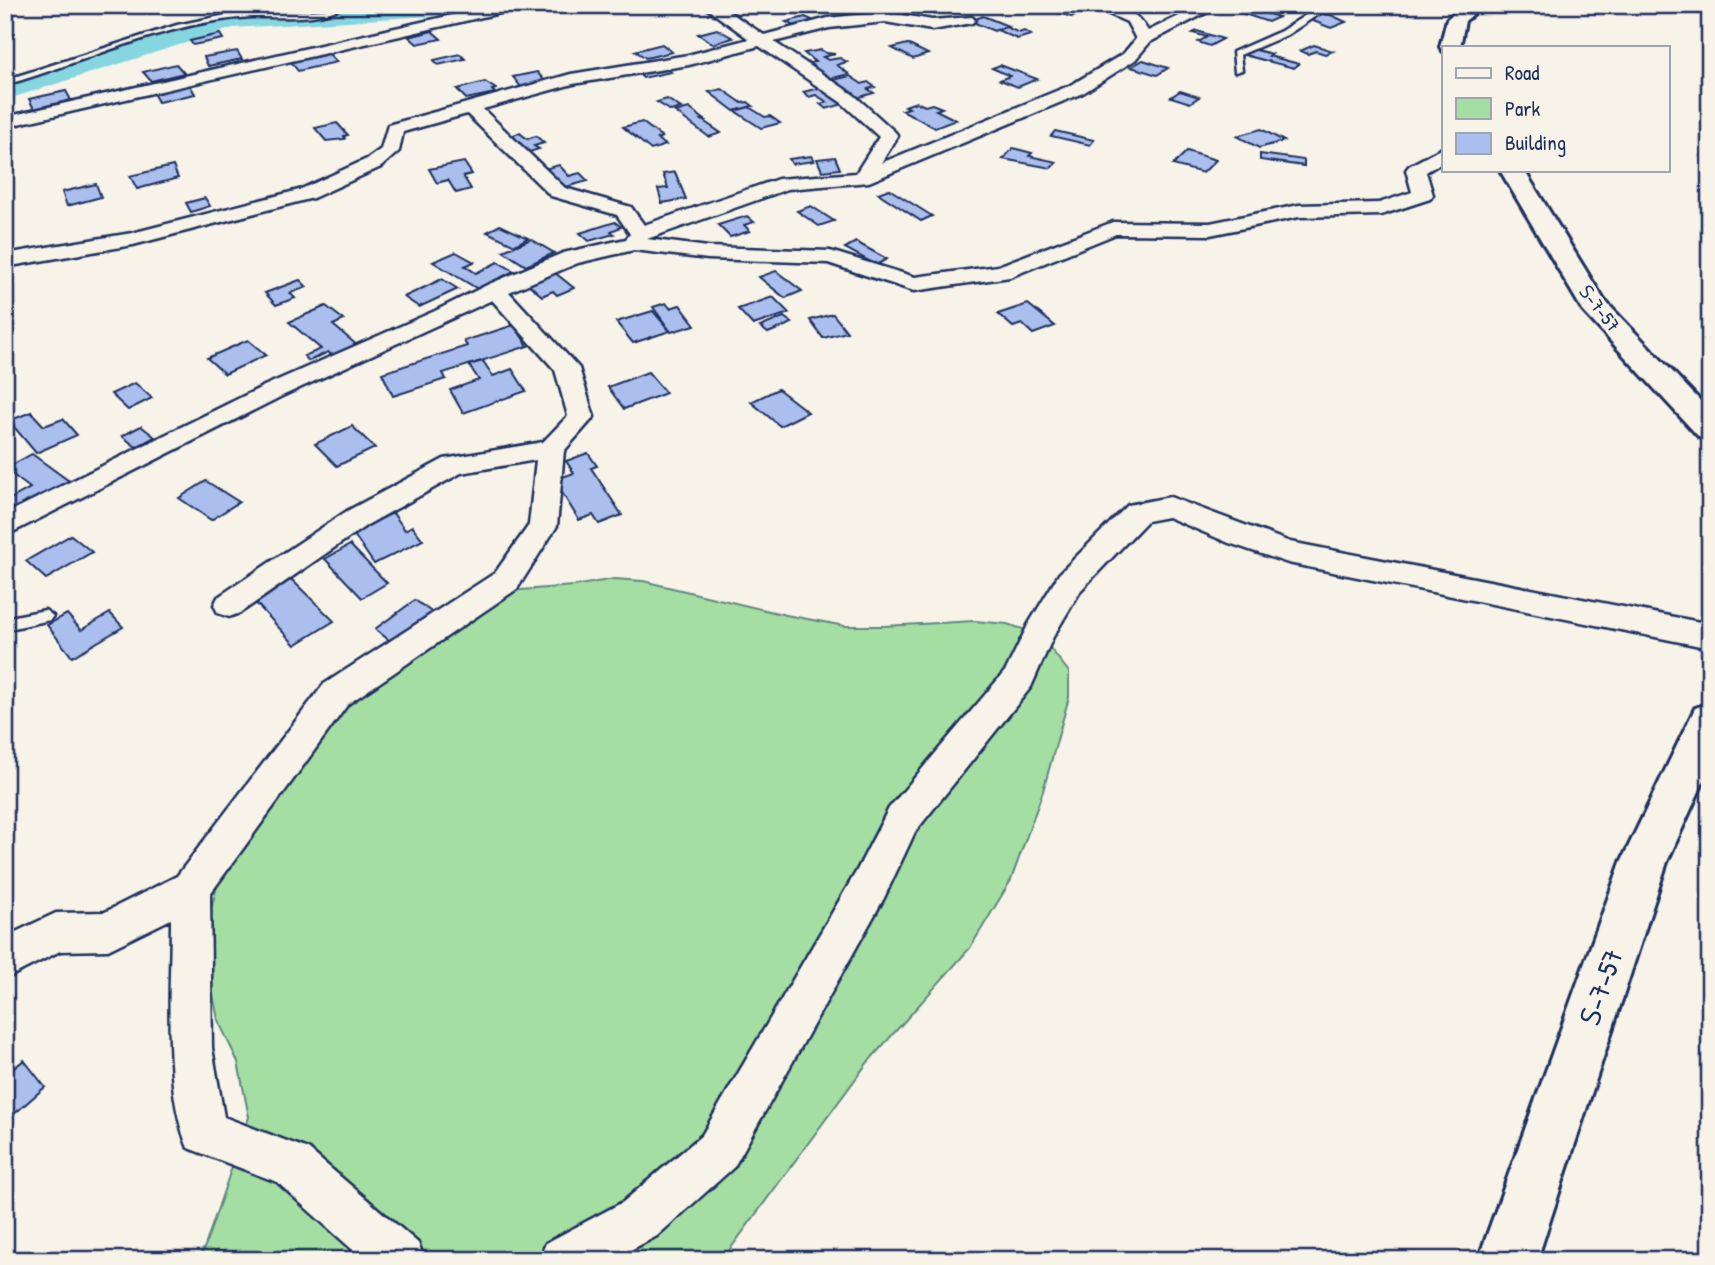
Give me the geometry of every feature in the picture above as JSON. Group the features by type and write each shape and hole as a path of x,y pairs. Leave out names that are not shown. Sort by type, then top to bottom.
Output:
{"street":[{"path":"5,122 517,5"},
{"path":"709,5 766,41 848,99 889,136 862,178"},
{"path":"1096,5 1133,19 1144,39"},
{"path":"5,526 273,391 571,258 637,239 785,183 862,178 1077,89 1129,57 1144,39 1214,5"},
{"path":"1450,46 1456,19 1475,5"},
{"path":"5,261 133,239 306,194 374,163 390,151 394,129 571,79 689,60 828,23 885,17 932,25 967,20"},
{"path":"470,107 558,192 624,211 637,239"},
{"path":"637,239 708,253 830,257 914,284 1002,272 1114,228 1210,229 1299,211 1381,209 1423,195 1416,170 1442,154"},
{"name":"Տ-7-57","path":"1513,172 1593,304 1710,430"},
{"path":"229,605 357,518 454,465 551,449 582,417 567,368 495,290"},
{"path":"5,959 56,932 108,931 191,888 336,694 506,582 544,526 551,449"},
{"path":"563,1260 640,1219 718,1151 870,885 902,820 1019,678 1039,634 1070,582 1138,512 1170,507 1239,536 1288,552 1710,636"},
{"name":"Տ-7-57","path":"1507,1260 1644,862 1710,720"},
{"path":"191,888 191,1048 204,1132 292,1165 401,1260"}],"lane":[{"path":"5,83 177,27 231,16 326,12 342,5"},
{"path":"1238,70 1236,54 1284,33 1319,10 1318,5"},
{"path":"5,624 45,616"}],"green space":[{"path":"614,579 643,581 845,626 975,621 1007,624 1039,634 1069,672 1069,697 1043,791 1011,880 970,948 868,1062 722,1260 197,1260 205,1246 249,1117 238,1062 218,1020 208,968 210,913 219,879 314,739 369,683 507,591 574,586"}],"building":[{"path":"1059,6 1070,7 1084,14 1071,17 1051,10"},
{"path":"1255,10 1279,17 1268,22 1244,14"},
{"path":"1322,14 1346,22 1331,28 1308,19"},
{"path":"983,16 1008,26 994,31 970,21"},
{"path":"805,17 817,22 798,28 786,22"},
{"path":"1006,27 1031,35 1017,39 997,30"},
{"path":"717,29 733,38 713,44 698,34"},
{"path":"432,31 441,39 417,44 409,37"},
{"path":"1197,31 1223,39 1210,46 1198,42 1207,37 1193,33"},
{"path":"220,34 223,39 193,45 190,41"},
{"path":"662,44 672,52 646,58 635,51"},
{"path":"907,44 928,54 913,59 892,48"},
{"path":"1314,45 1333,51 1308,54 1300,51"},
{"path":"1252,49 1299,64 1294,68 1244,55"},
{"path":"821,50 835,54 823,57 828,60 840,58 847,62 837,65 849,74 825,80 804,64 815,62 804,53"},
{"path":"237,51 242,59 208,66 204,57"},
{"path":"329,54 337,62 298,71 291,62"},
{"path":"460,54 465,59 438,65 434,60"},
{"path":"1143,60 1168,68 1157,75 1131,67"},
{"path":"176,64 184,73 151,81 143,72"},
{"path":"1000,65 1037,79 1018,87 1000,80 1010,76 992,68"},
{"path":"667,68 671,72 643,78 639,74"},
{"path":"537,72 546,82 521,87 513,77"},
{"path":"850,76 862,84 868,82 875,87 868,89 874,93 853,99 829,81"},
{"path":"485,82 496,89 492,90 495,93 466,99 457,89"},
{"path":"190,85 195,94 158,102 153,93"},
{"path":"823,87 847,103 826,109 820,104 827,102 816,95 809,97 803,92"},
{"path":"722,89 742,103 748,102 753,106 734,111 709,92"},
{"path":"66,91 71,100 34,109 29,99"},
{"path":"1180,91 1199,97 1190,103 1171,97"},
{"path":"667,99 681,108 671,111 657,102"},
{"path":"916,102 942,108 936,110 956,120 935,128 902,110"},
{"path":"749,107 780,123 761,128 735,111"},
{"path":"689,108 721,133 709,137 675,112"},
{"path":"642,122 662,137 657,139 666,145 651,150 623,127"},
{"path":"337,123 348,135 344,136 345,139 326,141 315,128"},
{"path":"1261,129 1284,141 1259,148 1237,136"},
{"path":"1055,131 1094,140 1090,145 1051,136"},
{"path":"520,133 527,139 536,136 544,143 534,146 539,149 526,153 506,137"},
{"path":"1013,148 1032,153 1029,156 1057,162 1051,168 1003,159"},
{"path":"1187,151 1216,160 1203,173 1173,165"},
{"path":"1260,154 1304,160 1304,166 1260,160"},
{"path":"811,156 814,161 792,164 789,159"},
{"path":"835,157 840,169 822,171 817,159"},
{"path":"464,162 472,174 463,176 471,189 456,193 448,180 437,183 429,169"},
{"path":"559,165 569,176 580,173 588,181 562,188 544,169"},
{"path":"173,166 178,178 137,189 130,176"},
{"path":"675,172 686,199 662,203 658,189 668,188 663,174"},
{"path":"96,184 101,197 67,206 62,192"},
{"path":"889,189 932,216 921,221 878,193"},
{"path":"205,198 210,206 191,212 186,203"},
{"path":"811,206 834,221 819,226 797,211"},
{"path":"747,216 754,222 744,225 750,231 730,237 718,225"},
{"path":"615,222 621,227 611,231 614,234 589,241 580,233"},
{"path":"500,225 528,238 515,245 487,232"},
{"path":"531,239 554,253 526,266 503,251"},
{"path":"856,242 887,259 876,265 845,248"},
{"path":"456,252 474,262 465,266 476,273 498,262 514,271 478,289 433,262"},
{"path":"776,271 802,291 785,298 759,277"},
{"path":"554,272 574,288 557,295 553,291 542,296 526,282"},
{"path":"442,279 458,289 419,307 404,297"},
{"path":"300,280 307,287 290,293 295,298 276,305 265,293"},
{"path":"773,297 789,313 753,325 738,309"},
{"path":"666,303 670,308 680,305 695,325 671,332 653,307"},
{"path":"1028,304 1055,326 1033,334 1022,324 1013,327 998,314"},
{"path":"326,306 344,320 333,325 358,346 334,357 328,352 309,361 304,356 321,349 289,322"},
{"path":"653,311 670,331 633,343 616,322"},
{"path":"833,314 847,332 823,338 810,320"},
{"path":"784,317 792,323 768,333 760,327"},
{"path":"514,325 528,346 443,373 446,379 393,396 382,373 467,346 464,341"},
{"path":"248,340 266,355 225,374 207,358"},
{"path":"483,361 493,376 512,369 526,391 463,413 450,390 479,380 469,365"},
{"path":"648,372 666,393 624,409 608,387"},
{"path":"135,383 152,398 128,410 111,394"},
{"path":"778,389 808,412 780,426 751,402"},
{"path":"31,412 44,426 63,419 77,435 36,453 9,421"},
{"path":"141,426 155,437 136,447 122,436"},
{"path":"352,426 375,448 337,466 315,444"},
{"path":"588,453 597,466 591,468 622,515 599,524 593,515 579,520 554,480 574,473 566,461"},
{"path":"32,454 69,481 5,517 5,502 30,488 5,469"},
{"path":"206,481 239,502 211,520 179,498"},
{"path":"393,513 405,530 412,526 423,540 374,564 352,532"},
{"path":"71,535 92,552 46,579 26,561"},
{"path":"350,545 387,583 362,598 325,559"},
{"path":"289,577 334,621 295,645 252,599"},
{"path":"415,600 434,614 394,644 375,629"},
{"path":"110,613 123,627 72,657 47,625 67,614 81,630"},
{"path":"24,1060 45,1087 5,1122 5,1075"}],"waterway":[{"path":"5,92 231,21 496,5"}]}
